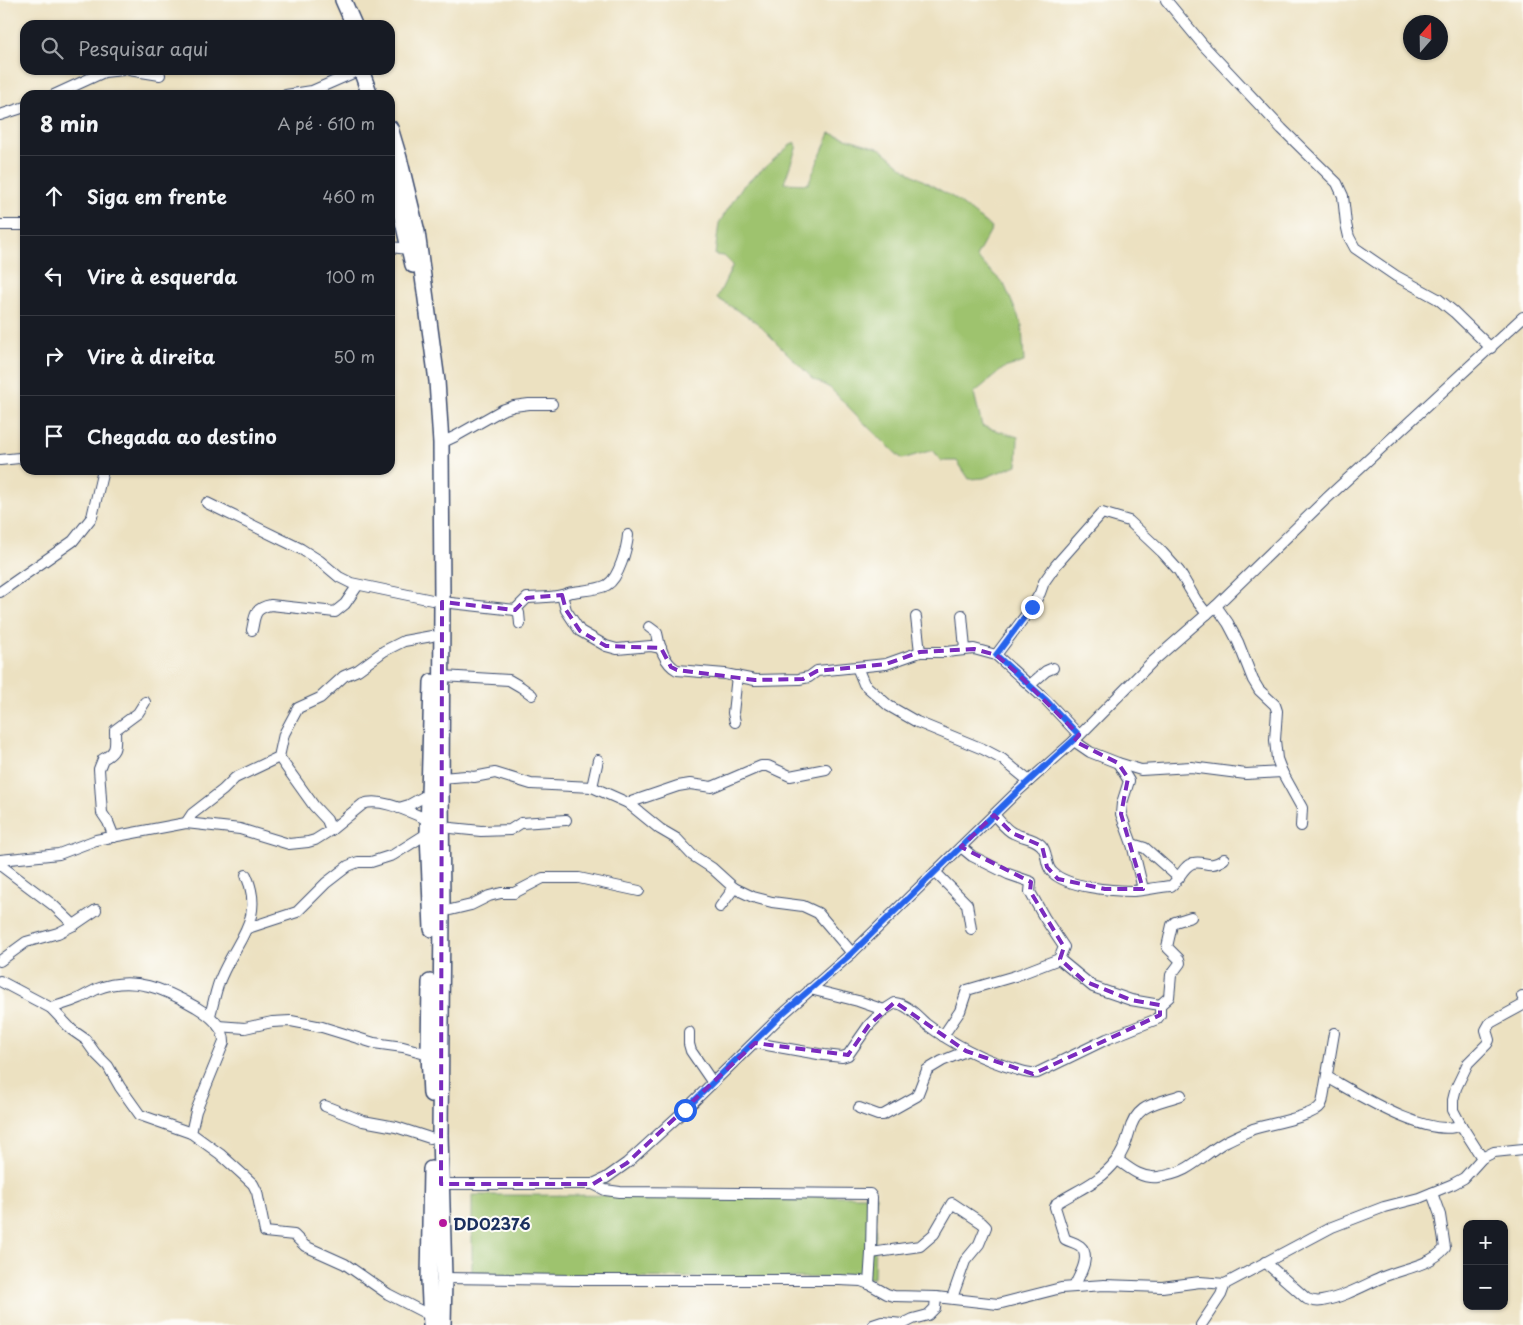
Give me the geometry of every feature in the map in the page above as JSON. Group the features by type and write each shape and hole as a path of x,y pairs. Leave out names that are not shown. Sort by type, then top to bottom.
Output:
{"highway":[{"path":"332,0 341,20"},
{"path":"343,0 352,20"},
{"path":"363,75 368,90"},
{"path":"374,75 378,90"},
{"path":"395,143 418,232 438,381 441,443 437,601 432,636 429,794 442,912 436,1184 429,1280 435,1322"},
{"path":"395,188 417,288 428,393 442,676 441,778 433,827 429,1054 431,1084 430,1138 444,1278 435,1322"}],"street":[{"path":"1166,0 1198,39 1282,129 1337,183 1343,196 1349,237 1355,248 1396,276 1438,299 1491,348"},
{"path":"65,90 97,75"},
{"path":"314,90 349,75"},
{"path":"0,115 20,109"},
{"path":"0,225 20,225"},
{"path":"395,248 409,249"},
{"path":"436,1184 593,1184 606,1178 627,1163 810,989 852,953 1029,781 1077,738 1151,663 1216,606 1326,499 1523,317"},
{"path":"441,443 502,410 529,404 552,404"},
{"path":"0,460 20,458"},
{"path":"0,592 73,541 92,517 102,475"},
{"path":"207,503 301,549 320,561 339,577 358,585 437,601 515,610 519,613 520,624"},
{"path":"996,655 1032,607 1044,582 1056,565 1102,513 1129,521 1162,552 1179,571 1196,600 1207,614"},
{"path":"515,610 527,598 562,595 607,585 611,582 621,565 628,544 628,535"},
{"path":"252,630 255,614 263,606 271,605 335,612 345,604 358,585"},
{"path":"562,595 566,610 580,631 606,646 617,648 651,646 661,648"},
{"path":"1216,606 1238,642 1253,680 1259,690 1275,705 1275,749 1282,772 1302,808 1301,826"},
{"path":"962,614 965,649"},
{"path":"916,617 920,652"},
{"path":"649,627 657,633 661,648 671,667 677,670 737,676 755,680 803,679 817,671 886,664 920,652 974,649 996,655 1030,685 1090,752 1141,770 1191,767 1246,774 1282,772"},
{"path":"332,830 327,820 314,806 279,757 284,734 298,708 320,698 344,676 358,670 384,651 404,641 432,636"},
{"path":"857,667 864,684 889,706 917,722 983,749 1002,760 1029,781"},
{"path":"1030,685 1046,671 1053,668"},
{"path":"442,676 509,680 532,695"},
{"path":"735,722 733,713 737,676"},
{"path":"114,837 108,822 102,814 99,769 102,759 111,754 115,748 114,730 138,713 145,702"},
{"path":"186,823 192,814 235,778 279,757"},
{"path":"592,787 598,760"},
{"path":"1118,763 1129,781 1122,803 1121,814 1132,844 1143,889"},
{"path":"628,803 678,786 690,784 712,787 761,766 768,766 790,776 826,769"},
{"path":"441,778 495,774 531,784 592,787 628,803 660,829 677,839 692,855 712,868 734,888 753,897 772,902 803,906 818,913 852,953"},
{"path":"399,808 429,794"},
{"path":"0,860 59,854 96,840 186,823 240,829 289,844 308,842 332,830 363,804 369,802 399,808 433,827 481,831 510,830 521,823 566,820"},
{"path":"994,815 1012,833 1035,840 1042,846 1045,852 1047,867 1058,878 1071,883 1131,891 1171,886 1191,864 1210,865 1224,859"},
{"path":"248,928 298,912 326,883 348,866 358,862 371,862 393,855 433,827"},
{"path":"1132,844 1145,848 1178,878"},
{"path":"943,1036 960,1011 967,990 1015,976 1059,959 1064,948 1030,892 1031,882 1008,874 972,856 961,847"},
{"path":"0,866 53,905 74,925"},
{"path":"935,872 967,904 972,929"},
{"path":"210,1016 222,973 248,928 253,915 252,889 246,875"},
{"path":"442,912 471,905 489,896 501,893 514,893 543,878 579,878 639,890"},
{"path":"720,906 734,888"},
{"path":"0,961 26,942 58,933 96,910"},
{"path":"755,1043 842,1057 852,1052 869,1025 884,1010 892,1004 898,1003 966,1051 1003,1066 1027,1073 1037,1073 1107,1039 1157,1019 1160,1015 1160,1005 1169,997 1171,975 1180,963 1179,959 1167,947 1172,925 1175,922 1191,917"},
{"path":"1059,959 1092,987 1131,1000 1160,1005"},
{"path":"0,980 51,1008 72,1030 85,1039 108,1066 140,1115 190,1133 220,1154 253,1184 257,1192 265,1232 294,1235 305,1246 345,1264 388,1294 435,1322"},
{"path":"51,1008 74,1001 98,989 126,982 155,986 166,990 210,1016 224,1035 224,1042 196,1111 190,1133"},
{"path":"810,989 884,1010"},
{"path":"1482,1158 1453,1110 1453,1100 1468,1063 1489,1040 1486,1030 1490,1023 1523,1000"},
{"path":"218,1026 245,1028 272,1022 299,1022 338,1031 374,1043 403,1047 429,1054"},
{"path":"689,1032 691,1051 712,1083"},
{"path":"1118,1160 1140,1175 1156,1178 1179,1174 1224,1142 1240,1134 1269,1124 1301,1117 1317,1109 1321,1105 1323,1098 1334,1033"},
{"path":"859,1108 878,1115 891,1111 917,1096 927,1070 942,1061 966,1051"},
{"path":"1327,1077 1373,1103 1424,1125 1444,1129 1461,1126"},
{"path":"1074,1288 1084,1263 1084,1252 1082,1247 1065,1239 1055,1207 1057,1203 1100,1179 1118,1160 1126,1144 1134,1118 1142,1109 1154,1102 1181,1095"},
{"path":"325,1106 363,1121 430,1138"},
{"path":"444,1278 861,1281 894,1296 936,1296 998,1304 1050,1290 1104,1285 1162,1287 1200,1282 1225,1284 1332,1227 1432,1193 1464,1178 1482,1158 1494,1152 1523,1149"},
{"path":"593,1184 605,1190 620,1192 870,1194 872,1197 869,1284"},
{"path":"1265,1262 1307,1299 1316,1302 1349,1293 1386,1276 1417,1266 1445,1248 1440,1215 1432,1193"},
{"path":"871,1253 920,1246 934,1234 952,1203 982,1223 986,1228 979,1244 965,1261 952,1298"},
{"path":"1201,1325 1221,1294 1225,1284"},
{"path":"873,1325 882,1322 903,1324 928,1315 935,1308 936,1296"}],"highlighted area":[{"path":"562,595 566,610 580,631 606,646 661,648 671,667 677,670 755,680 803,679 817,671 886,664 920,652 974,649 996,655 1016,672 1079,735 1074,741 1118,763 1128,778 1121,814 1143,889 1105,889 1058,879 1047,867 1042,846 1012,833 994,815 961,847 1031,882 1030,891 1064,947 1060,959 1084,981 1131,1000 1160,1005 1160,1015 1033,1074 966,1051 895,1002 869,1025 848,1055 755,1043 627,1163 593,1184 441,1184 442,602 515,610 527,598"}],"green space":[{"path":"830,133 881,149 910,173 954,198 992,228 976,257 1004,284 1022,325 1024,362 1004,368 974,393 982,426 1018,437 1017,465 984,478 969,479 957,461 941,461 933,450 902,459 830,388 813,379 756,322 717,298 733,265 724,256 715,255 719,223 742,187 794,142 797,146 784,183 808,184"},
{"path":"472,1195 876,1196 874,1278 472,1277"}],"place":[{"name":"DD02376","path":"443,1223"}],"route":[{"path":"685,1110 755,1043 782,1014 852,953 1018,791 1079,735 1047,701 996,655 1032,607"}]}
